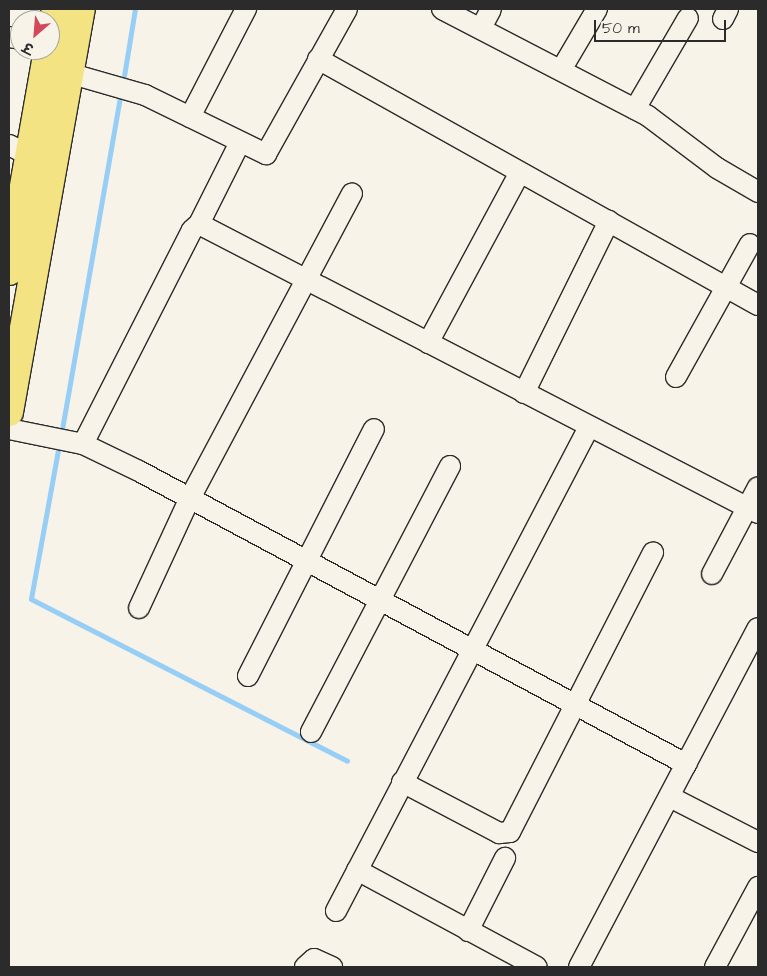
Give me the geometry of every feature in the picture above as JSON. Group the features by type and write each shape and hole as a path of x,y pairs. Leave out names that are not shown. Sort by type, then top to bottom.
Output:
{"highway":[{"path":"9,271 19,150 55,63 81,9"},
{"path":"9,412 55,63"}],"street":[{"path":"190,117 246,9"},
{"path":"55,63 139,92 260,154 270,152 346,9"},
{"path":"442,9 635,109 758,192"},
{"path":"480,28 491,9"},
{"path":"561,70 597,9"},
{"path":"635,109 688,18"},
{"path":"318,59 519,174 609,221 758,305"},
{"path":"82,444 192,230 199,224 239,144"},
{"path":"428,344 519,174"},
{"path":"139,608 189,500 352,194"},
{"path":"524,393 609,221"},
{"path":"199,224 753,511"},
{"path":"676,377 750,244"},
{"path":"336,911 589,427"},
{"path":"9,429 82,444 686,764"},
{"path":"248,676 374,429"},
{"path":"311,732 450,466"},
{"path":"712,574 753,511 758,488"},
{"path":"402,782 499,833 507,834 653,553"},
{"path":"579,967 758,628"},
{"path":"670,797 758,842"},
{"path":"468,931 505,858"},
{"path":"357,870 537,967"},
{"path":"715,967 752,913 758,887"},
{"path":"305,967 314,959 332,967"}],"waterway":[{"path":"124,76 135,9"},
{"path":"61,435 121,92"},
{"path":"58,450 31,599 347,761"}]}
